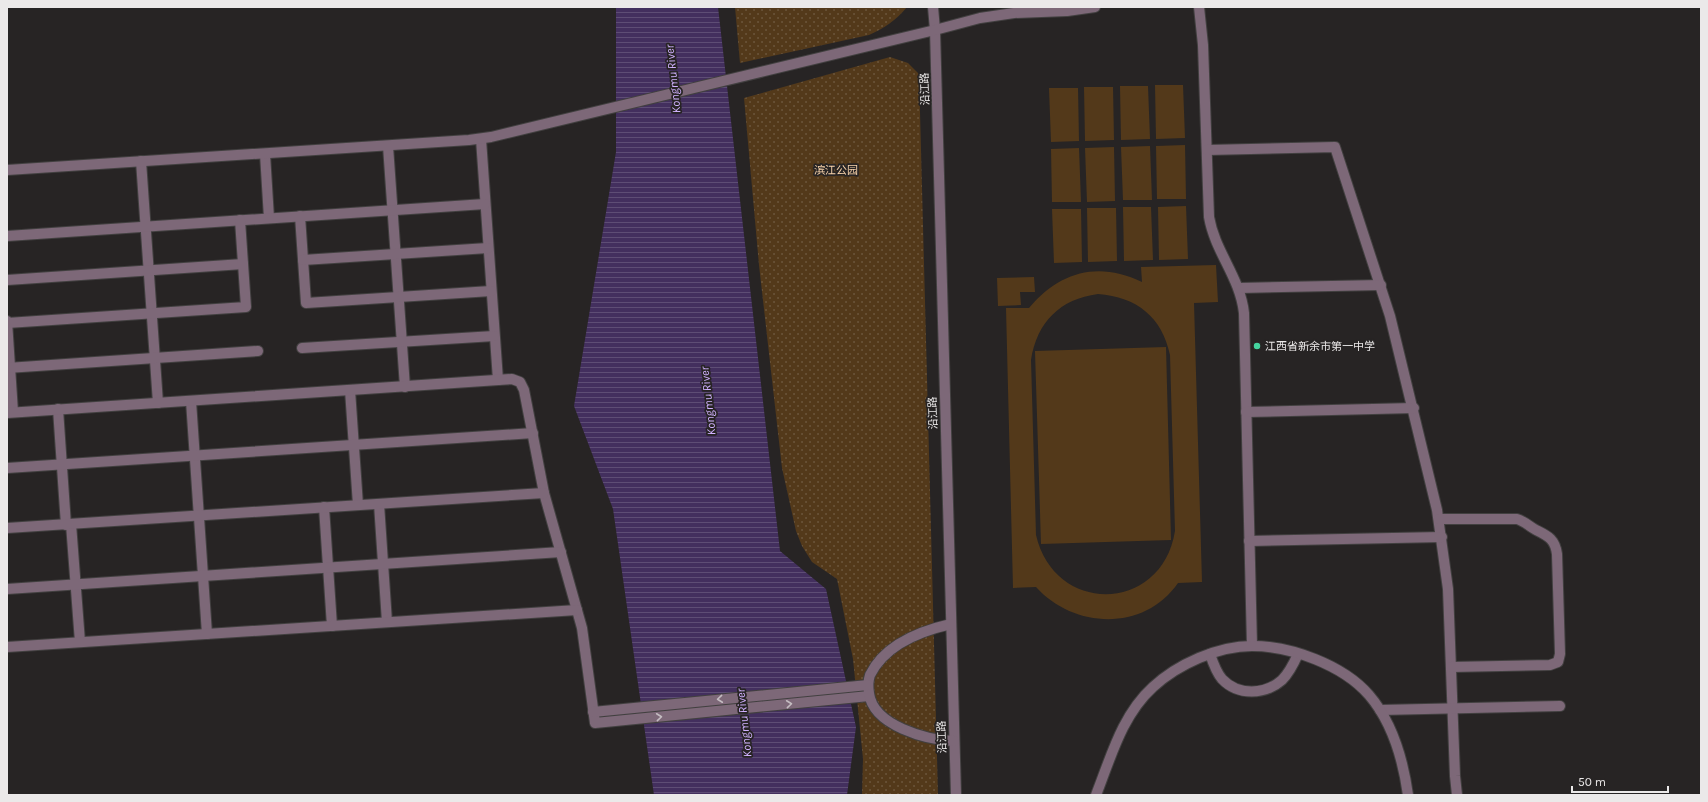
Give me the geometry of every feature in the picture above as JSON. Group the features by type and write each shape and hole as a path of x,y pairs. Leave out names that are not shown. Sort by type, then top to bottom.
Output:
{"street":[{"name":"沿江路","path":"933,7 935,30 956,795"},
{"name":"沿江路","path":"935,30 940,7"},
{"path":"7,170 481,139 996,15 1049,13 1095,7"},
{"path":"1199,7 1204,45 1208,208 1211,226 1217,244 1239,288 1244,313 1252,646"},
{"path":"481,139 498,380"},
{"path":"388,146 405,387"},
{"path":"1207,150 1335,147 1381,285 1414,408 1439,519 1448,589 1454,776 1457,795"},
{"path":"265,154 269,218"},
{"path":"141,161 158,403"},
{"path":"7,236 485,204"},
{"path":"300,216 306,303 491,291"},
{"path":"240,220 246,307 7,323 10,412 498,380 512,380 520,382 524,390 544,493 577,610 585,646 595,723 869,696"},
{"path":"303,260 488,248"},
{"path":"7,280 243,264"},
{"path":"1239,288 1381,285"},
{"path":"302,348 494,336"},
{"path":"9,368 258,351"},
{"path":"350,390 358,505"},
{"path":"191,401 207,634"},
{"path":"1246,412 1414,408"},
{"path":"58,409 62,464 76,584 80,642"},
{"path":"7,468 533,433"},
{"path":"7,528 544,493"},
{"path":"379,504 387,622"},
{"path":"324,507 332,626"},
{"path":"1439,519 1516,519 1527,523 1551,538 1557,554 1560,654 1558,662 1550,665 1451,667"},
{"path":"1249,541 1442,536"},
{"path":"7,589 561,552"},
{"path":"7,647 577,610"},
{"path":"951,624 922,632 898,645 877,664 870,676 868,684 869,696 878,712 899,727 925,738 954,741"},
{"path":"1096,795 1127,718 1139,701 1154,686 1171,673 1210,654 1231,648 1252,646 1267,647 1298,654 1330,665 1344,673 1365,691 1387,721 1398,750 1408,795"},
{"path":"1210,654 1218,673 1228,684 1245,691 1253,692 1270,688 1282,680 1291,668 1298,654"},
{"path":"593,712 868,684"},
{"path":"1380,710 1560,706"}],"green space":[{"path":"735,7 907,7 890,23 869,35 740,63"},
{"name":"滨江公园","path":"890,57 908,63 919,74 938,795 862,795 863,759 853,659 837,579 812,562 802,546 796,531 782,468 759,265 744,98"},
{"path":"1155,85 1183,85 1185,138 1156,139"},
{"path":"1120,86 1148,86 1150,139 1121,140"},
{"path":"1084,87 1113,87 1114,140 1085,141"},
{"path":"1049,88 1078,88 1079,141 1051,142"},
{"path":"1185,145 1186,199 1157,199 1156,146"},
{"path":"1150,146 1152,200 1123,200 1121,147"},
{"path":"1114,147 1115,201 1087,202 1085,148"},
{"path":"1079,148 1081,202 1052,202 1051,149"},
{"path":"1186,206 1188,259 1159,260 1158,207"},
{"path":"1123,207 1151,207 1153,260 1124,261"},
{"path":"1087,208 1116,208 1117,261 1088,262"},
{"path":"1052,209 1081,209 1082,262 1054,263"},
{"path":"1216,265 1218,302 1194,303 1202,582 1178,583 1164,599 1147,610 1128,617 1108,619 1089,617 1069,611 1052,601 1036,587 1013,588 1006,308 1029,308 1041,295 1054,285 1081,273 1096,271 1111,272 1142,282 1141,267","holes":["1098,294 1125,299 1146,311 1161,330 1170,355 1175,531 1166,558 1150,578 1130,590 1108,594 1085,591 1064,580 1047,561 1036,535 1031,360 1034,346 1039,334 1052,315 1062,307 1072,301 1084,297"]},
{"path":"1034,277 1035,292 1020,292 1021,305 998,306 997,278"},
{"path":"1166,347 1171,540 1041,544 1035,351"}],"water":[{"name":"Kongmu River","path":"616,7 718,7 780,551 826,589 856,727 847,795 654,795 613,509 574,406 616,152"}],"place":[{"name":"江西省新余市第一中学","path":"1257,346"}]}
